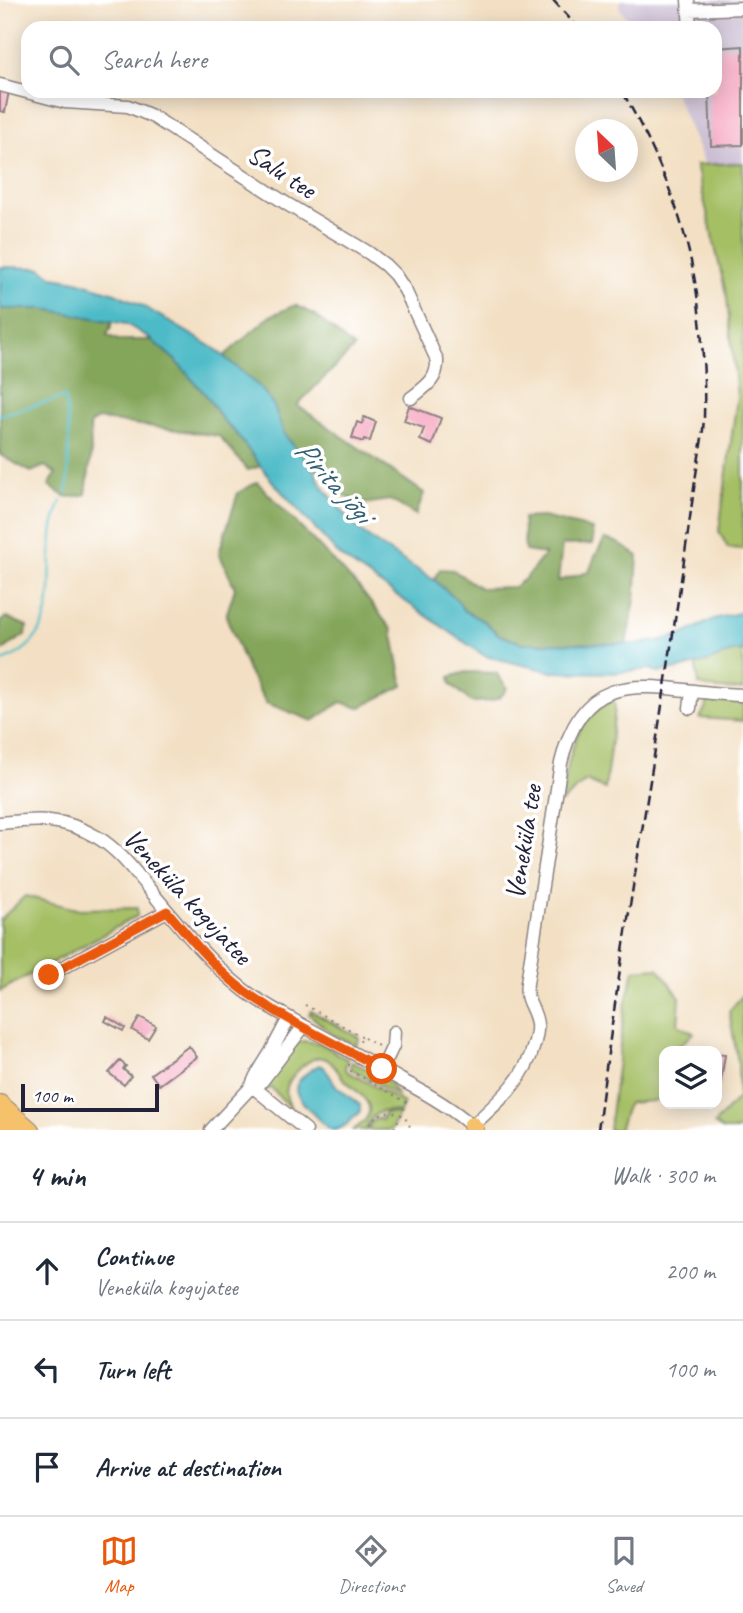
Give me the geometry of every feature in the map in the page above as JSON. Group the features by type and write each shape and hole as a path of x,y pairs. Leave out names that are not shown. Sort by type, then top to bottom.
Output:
{"highway":[{"path":"0,1104 30,1130"},
{"path":"0,1121 11,1130"}],"street":[{"path":"688,5 743,8"},
{"name":"Salu tee","path":"0,85 21,90"},
{"name":"Salu tee","path":"50,98 65,102 128,106 146,113 385,265 405,290 437,360 438,370 434,377 411,398"},
{"name":"Veneküla tee","path":"474,1128 518,1080 528,1065 538,1033 536,1018 527,999 527,983 561,763 573,726 580,715 599,697 631,687 647,686 743,695"},
{"path":"690,708 692,691"},
{"name":"Veneküla kogujatee","path":"0,823 57,821 83,830 111,846 223,973 246,992 440,1101 474,1128"},
{"path":"49,975 167,911"},
{"path":"252,1086 289,1018"},
{"path":"211,1130 252,1086 262,1081 304,1026"},
{"path":"382,1069 393,1046 394,1032"},
{"path":"252,1086 306,1130"}],"path":[{"path":"363,1037 390,1053"},
{"path":"367,1130 373,1118 390,1111 404,1116 412,1130"}],"shaded area":[{"path":"620,0 743,0 743,163 705,165 677,98 722,98 722,21 628,21 619,7"}],"green space":[{"path":"743,163 743,549 728,548 719,531 737,397 727,298 696,165"},
{"path":"295,305 315,315 354,348 297,405 424,493 416,515 390,500 363,504 342,495 325,468 314,470 284,434 279,422 224,356 270,316"},
{"path":"0,308 66,312 113,322 107,335 118,340 152,340 175,360 206,395 261,466 248,470 219,436 98,419 90,424 91,455 86,494 70,497 58,493 49,485 56,474 45,466 31,472 0,455"},
{"path":"257,482 359,588 392,630 403,686 359,708 341,702 313,721 266,703 248,671 226,616 235,588 219,553 238,493"},
{"path":"543,517 592,529 593,544 562,545 558,581 589,572 605,539 616,542 638,556 635,600 626,644 521,643 499,635 485,622 463,610 459,602 434,580 440,569 453,570 480,588 514,587 526,578 545,554 525,551 523,518"},
{"path":"6,617 27,626 26,634 0,652 0,622"},
{"path":"743,651 743,690 699,685 696,664"},
{"path":"466,672 496,673 507,688 496,699 471,702 451,684 450,677"},
{"path":"710,699 743,700 743,721 700,718"},
{"path":"614,700 605,789 586,781 562,802 574,742 589,717"},
{"path":"25,896 76,909 137,908 137,916 0,991 0,920"},
{"path":"658,968 680,997 678,1025 694,1033 679,1046 659,1046 659,1100 628,1103 619,1130 609,1130 625,1006 634,970"},
{"path":"743,995 743,1130 723,1130 714,1124 739,1097 738,1062 729,1011"},
{"path":"311,1011 358,1037 356,1045 333,1035 309,1014"},
{"path":"297,1043 320,1043 348,1060 345,1067 347,1071 404,1103 400,1113 383,1111 371,1119 366,1130 353,1130 368,1115 367,1102 331,1063 323,1058 313,1059 301,1067 292,1078 286,1093 291,1108 271,1088 266,1090 263,1084"},
{"path":"352,1062 384,1079 397,1095 352,1069"},
{"path":"385,1113 399,1115 391,1130 368,1130 377,1118 382,1120"}],"water":[{"path":"0,267 41,268 53,277 77,281 115,293 141,305 214,348 261,388 274,406 284,434 360,531 434,580 459,602 463,610 485,622 499,635 521,643 640,644 684,634 714,619 743,612 743,651 679,669 613,673 553,672 485,656 341,557 273,482 206,395 175,360 148,337 126,324 44,309 0,308"},
{"path":"319,1065 324,1067 337,1087 360,1105 360,1111 355,1117 344,1126 333,1130 305,1105 296,1089 299,1081"}],"building":[{"path":"743,46 743,145 711,146 709,98 722,98 722,48"},
{"path":"0,89 9,91 5,112 0,111"},
{"path":"409,406 441,418 432,445 420,440 424,428 404,421"},
{"path":"364,417 376,422 370,441 364,439 363,442 352,438 357,422 362,424"},
{"path":"107,1017 125,1028 123,1031 105,1021"},
{"path":"140,1017 156,1026 148,1039 132,1030"},
{"path":"189,1046 197,1057 159,1085 151,1074"},
{"path":"120,1061 126,1066 123,1069 131,1076 124,1085 109,1073"}],"waterway":[{"path":"0,415 65,397 69,431 66,493"},
{"path":"0,662 21,652 35,639 44,623 50,587 53,527 61,501"}],"railway":[{"path":"553,0 572,21"},
{"path":"598,1130 704,417 702,337 689,253 661,170 626,98"}],"route":[{"path":"49,975 167,911 223,973 246,992 382,1069"}],"water label":[{"name":"Pirita jõgi","path":"334,481"}]}
